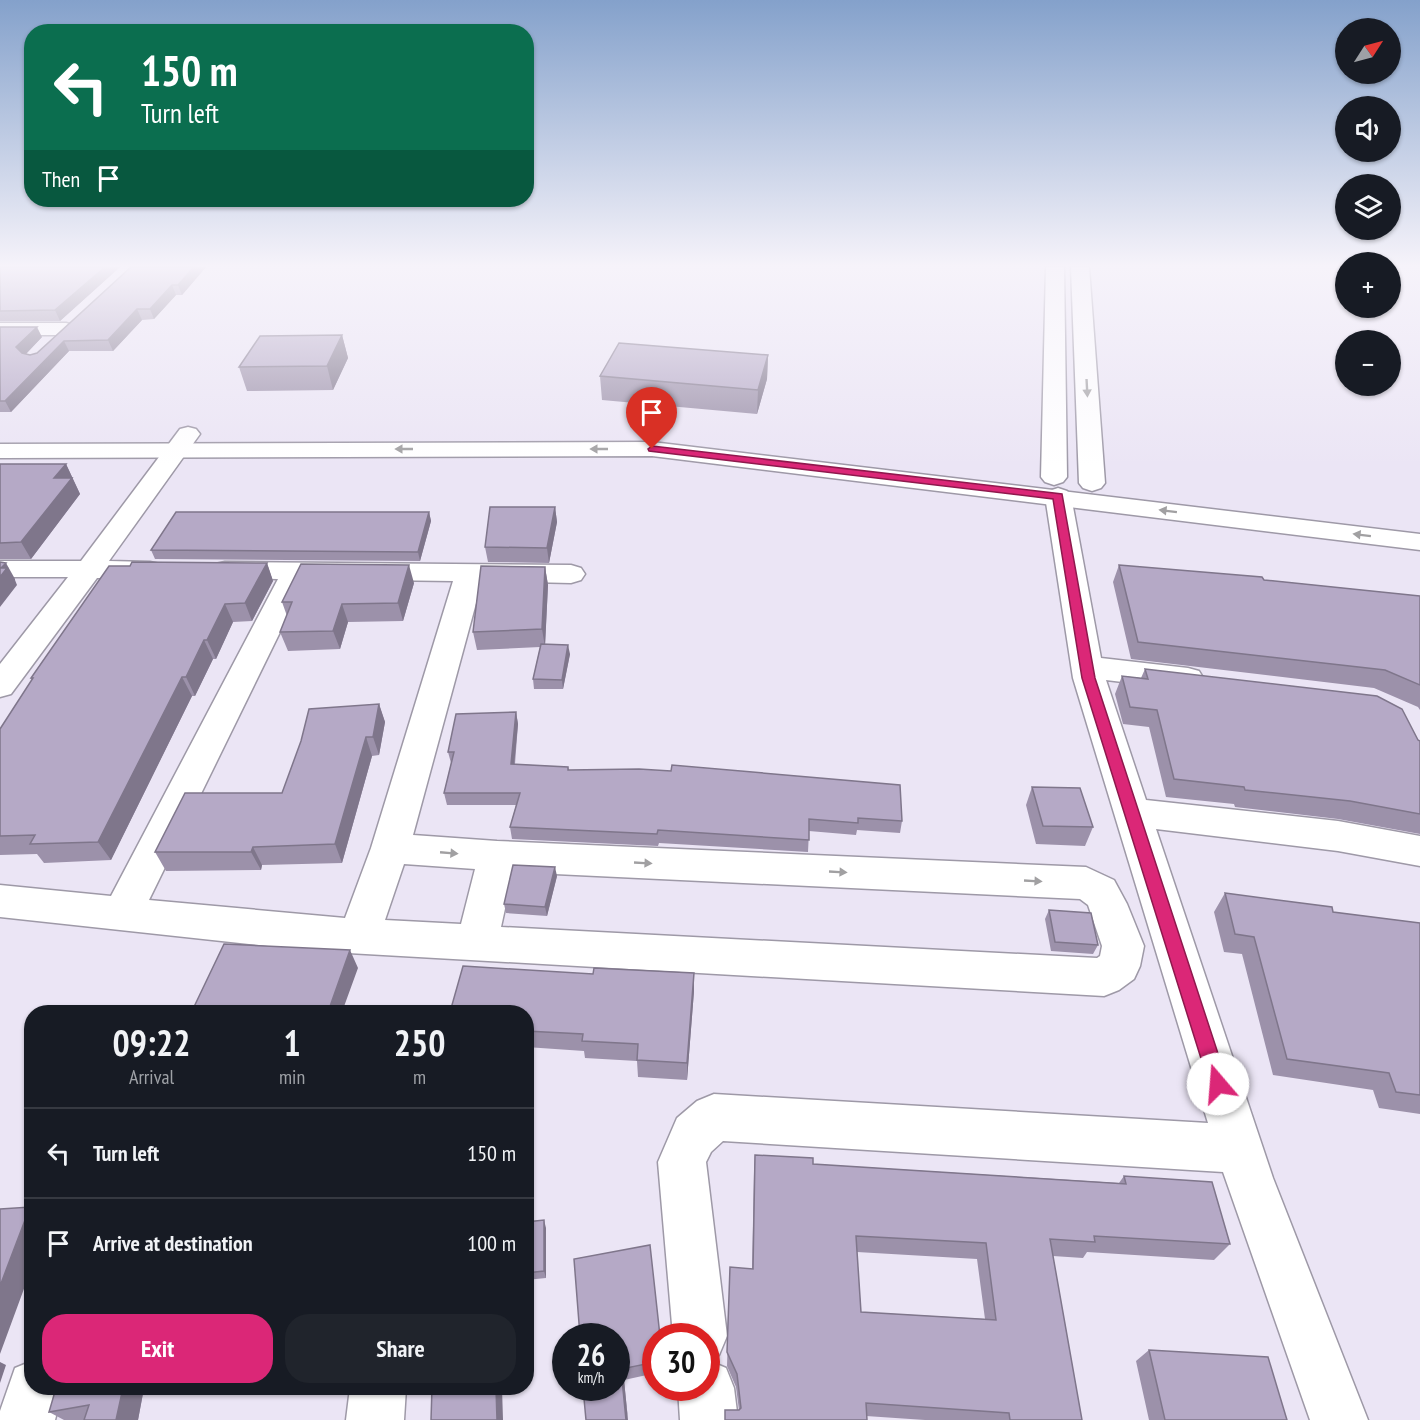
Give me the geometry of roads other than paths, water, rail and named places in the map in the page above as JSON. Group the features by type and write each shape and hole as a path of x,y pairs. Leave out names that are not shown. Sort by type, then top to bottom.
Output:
{"street":[{"path":"43,351 62,333"},
{"path":"1061,333 1076,490 1087,667 1239,1149 1339,1420"},
{"path":"1076,490 1080,333"},
{"path":"0,434 181,442 652,449 1420,523"},
{"path":"0,451 181,442"},
{"path":"0,686 181,442"},
{"path":"1076,490 1420,542"},
{"path":"0,569 571,574"},
{"path":"122,914 296,571"},
{"path":"359,937 390,848 470,573"},
{"path":"1087,667 1212,681"},
{"path":"1132,812 1338,836 1420,851"},
{"path":"0,901 313,934 1104,977 1119,966 1123,946 1100,891 1086,883 496,856 390,848"},
{"path":"477,943 496,856"},
{"path":"699,1323 682,1162 694,1135 714,1117 1239,1149"},
{"path":"26,1420 33,1395"},
{"path":"375,1420 377,1395"},
{"path":"707,1401 709,1420"}]}
